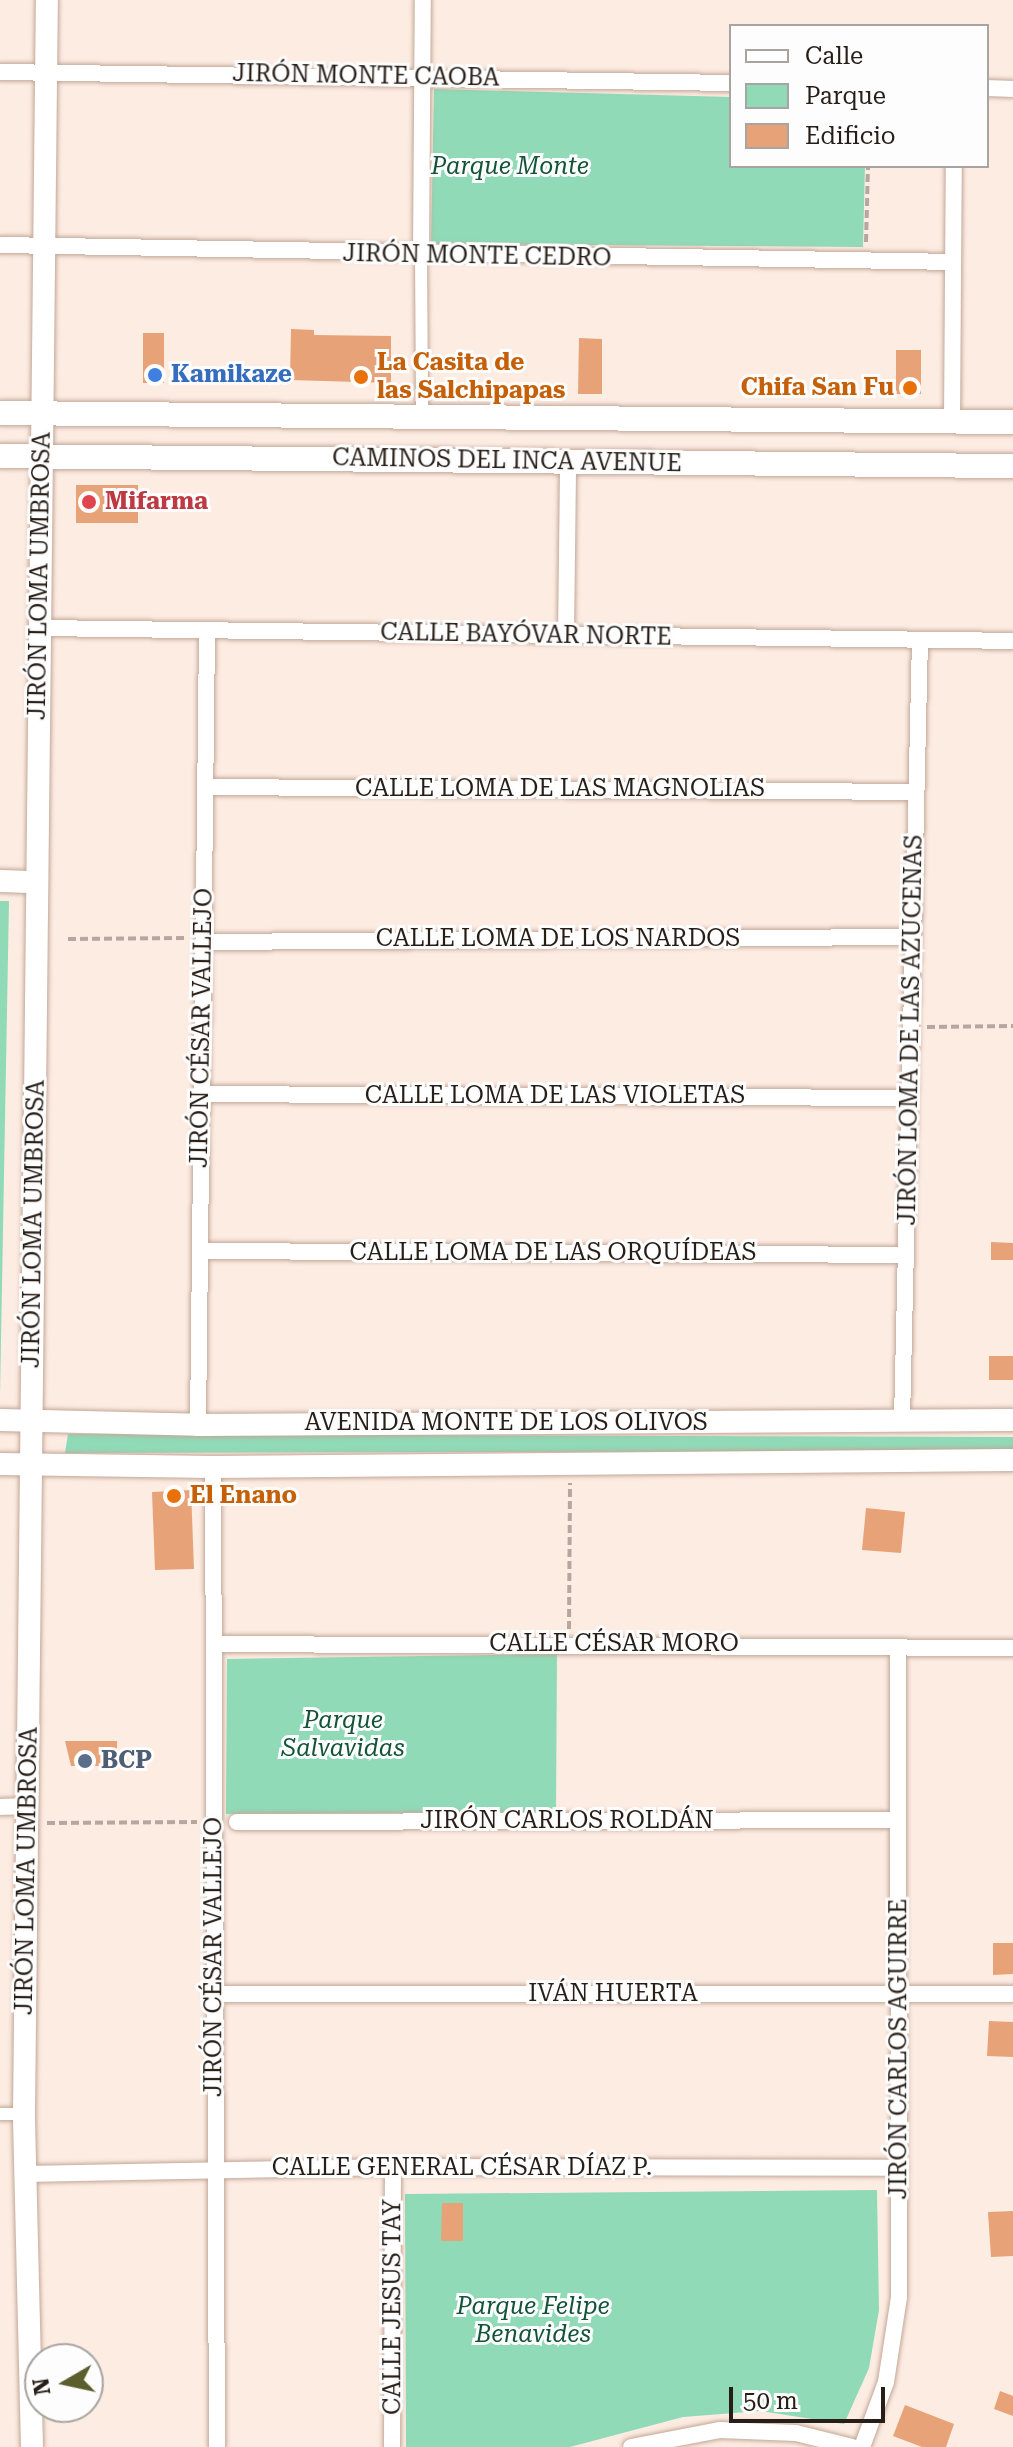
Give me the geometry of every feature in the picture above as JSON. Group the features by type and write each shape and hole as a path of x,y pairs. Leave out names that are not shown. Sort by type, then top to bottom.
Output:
{"main road":[{"name":"CAMINOS DEL INCA AVENUE","path":"0,413 1013,422"},
{"name":"CAMINOS DEL INCA AVENUE","path":"0,456 1013,466"}],"street":[{"name":"JIRÓN LOMA UMBROSA","path":"32,2447 24,2114 47,0"},
{"path":"422,416 423,0"},
{"name":"JIRÓN MONTE CAOBA","path":"0,72 729,83"},
{"path":"989,88 1013,89"},
{"path":"952,421 954,168"},
{"name":"JIRÓN MONTE CEDRO","path":"0,245 421,256 953,262"},
{"path":"566,635 568,461"},
{"name":"CALLE BAYÓVAR NORTE","path":"39,628 1013,641"},
{"name":"JIRÓN CÉSAR VALLEJO","path":"198,1425 202,1094 197,940 206,787 207,631"},
{"name":"JIRÓN LOMA DE LAS AZUCENAS","path":"902,1420 907,1098 920,640"},
{"name":"CALLE LOMA DE LAS MAGNOLIAS","path":"206,787 915,792"},
{"path":"0,881 37,882"},
{"name":"CALLE LOMA DE LOS NARDOS","path":"197,940 911,937"},
{"name":"CALLE LOMA DE LAS VIOLETAS","path":"202,1094 907,1098"},
{"name":"CALLE LOMA DE LAS ORQUÍDEAS","path":"200,1251 906,1255"},
{"name":"AVENIDA MONTE DE LOS OLIVOS","path":"0,1420 198,1425 1013,1420"},
{"name":"AVENIDA MONTE DE LOS OLIVOS","path":"0,1464 213,1467 1013,1460"},
{"name":"JIRÓN CÉSAR VALLEJO","path":"213,1467 217,2447"},
{"name":"CALLE CÉSAR MORO","path":"214,1644 1013,1648"},
{"name":"JIRÓN CARLOS AGUIRRE","path":"862,2447 896,2336 900,2168 898,1647"},
{"path":"0,1807 27,1814"},
{"name":"JIRÓN CARLOS ROLDÁN","path":"237,1822 898,1820"},
{"name":"IVÁN HUERTA","path":"213,1994 1013,1994"},
{"path":"0,2114 24,2114"},
{"name":"CALLE GENERAL CÉSAR DÍAZ P.","path":"25,2174 393,2168 900,2168"},
{"name":"CALLE JESUS TAY","path":"392,2447 393,2168"},
{"path":"631,2447 720,2430 796,2433 852,2447"}],"path":[{"path":"866,260 868,168"},
{"path":"68,939 197,940"},
{"path":"909,1027 1013,1026"},
{"path":"569,1629 570,1481"},
{"path":"27,1814 197,1822"}],"green space":[{"name":"Parque Monte","path":"434,89 729,97 729,168 865,168 863,247 431,244"},
{"path":"0,901 9,901 0,1395"},
{"path":"68,1434 1013,1437 1013,1451 65,1453"},
{"name":"Parque Salvavidas","path":"557,1654 556,1812 226,1814 227,1659"},
{"name":"Parque Felipe Benavides","path":"877,2190 879,2310 869,2368 844,2424 760,2411 683,2417 570,2447 406,2447 405,2194"}],"building":[{"path":"291,329 314,330 314,335 391,336 391,383 290,380"},
{"path":"143,333 164,333 164,383 143,383"},
{"path":"579,338 602,339 602,394 578,394"},
{"path":"896,350 921,350 921,394 896,394"},
{"path":"76,485 138,485 138,523 76,523"},
{"path":"991,1242 1013,1243 1013,1260 991,1260"},
{"path":"989,1356 1013,1356 1013,1380 989,1380"},
{"path":"191,1490 194,1569 155,1570 152,1492"},
{"path":"866,1508 905,1512 901,1553 862,1550"},
{"path":"65,1741 117,1741 117,1766 71,1766"},
{"path":"993,1943 1013,1943 1013,1974 993,1975"},
{"path":"989,2021 1013,2022 1013,2057 987,2056"},
{"path":"442,2203 463,2203 463,2241 441,2241"},
{"path":"1013,2211 1013,2256 991,2257 988,2212"},
{"path":"1000,2391 1013,2396 1013,2416 994,2409"},
{"path":"905,2405 954,2424 946,2447 922,2447 893,2436"}],"place":[{"name":"Kamikaze","path":"155,375"},
{"name":"La Casita de las Salchipapas","path":"361,377"},
{"name":"Chifa San Fu","path":"910,388"},
{"name":"Mifarma","path":"89,502"},
{"name":"El Enano","path":"174,1496"},
{"name":"BCP","path":"85,1761"}]}
